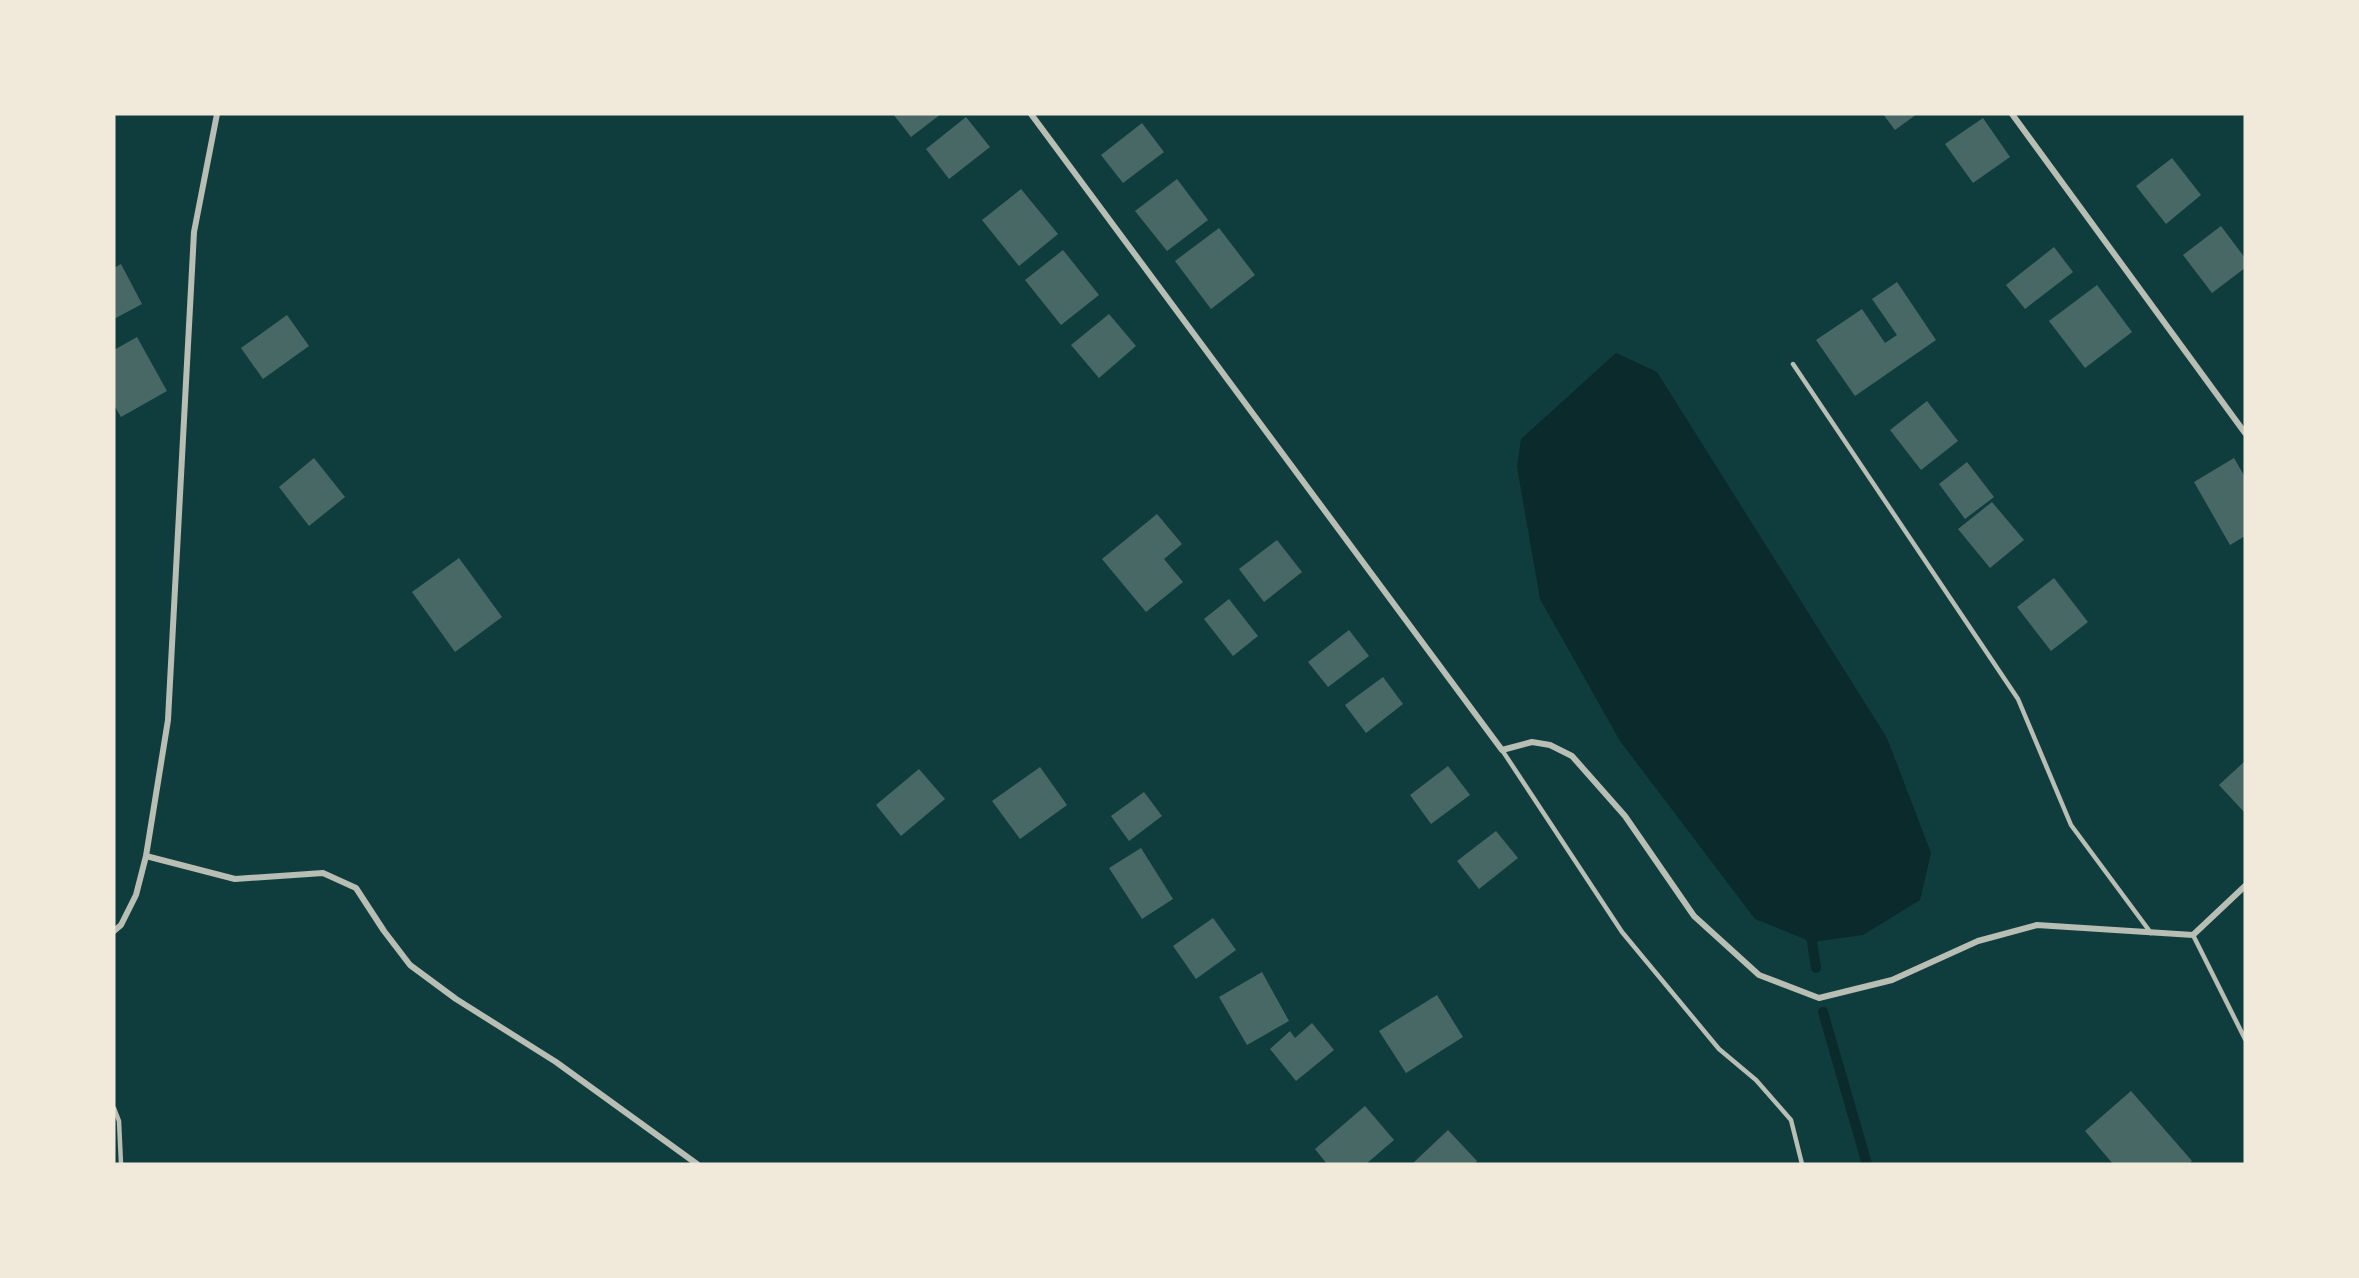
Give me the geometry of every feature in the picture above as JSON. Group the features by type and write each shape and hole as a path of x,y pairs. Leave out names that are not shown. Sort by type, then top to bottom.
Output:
{"street":[{"path":"114,931 121,925 136,896 146,856 168,720 194,232 217,114"},
{"path":"1031,114 1502,750 1532,742 1550,745 1572,756 1625,816 1694,916 1759,975 1819,998 1892,980 1978,941 2037,925 2193,935 2245,885"},
{"path":"2012,114 2245,434"},
{"path":"146,856 235,879 323,873 356,888 410,965 456,999 556,1062 697,1164"}],"lane":[{"path":"1793,364 2018,699 2071,825 2151,933"},
{"path":"1502,750 1622,932 1719,1049 1756,1080 1791,1120 1802,1164"},
{"path":"2193,935 2245,1039"},
{"path":"114,1108 119,1121 121,1164"}],"water":[{"path":"1616,353 1657,372 1887,738 1931,853 1920,900 1863,935 1812,942 1755,919 1620,741 1540,599 1517,467 1521,439"}],"building":[{"path":"893,114 941,114 911,137"},
{"path":"1883,114 1917,114 1895,130"},
{"path":"966,117 990,147 949,179 926,149"},
{"path":"1983,118 2010,157 1973,183 1945,144"},
{"path":"1142,123 1164,152 1123,183 1101,155"},
{"path":"2172,158 2201,195 2166,224 2136,186"},
{"path":"1177,179 1208,220 1167,251 1135,211"},
{"path":"1021,189 1058,234 1019,266 982,220"},
{"path":"2221,226 2245,258 2245,268 2212,293 2183,255"},
{"path":"1219,228 1255,275 1211,309 1175,261"},
{"path":"2054,247 2073,272 2025,309 2006,285"},
{"path":"1063,250 1099,295 1061,325 1025,280"},
{"path":"121,264 142,304 114,319 114,268"},
{"path":"1897,282 1936,340 1855,396 1816,340 1862,309 1885,343 1897,335 1872,299"},
{"path":"2097,285 2132,332 2085,368 2049,321"},
{"path":"1109,314 1136,346 1099,378 1071,345"},
{"path":"287,315 309,346 263,379 241,348"},
{"path":"137,337 167,391 121,417 114,405 114,350"},
{"path":"1927,401 1958,441 1921,470 1890,430"},
{"path":"314,458 345,497 309,526 279,487"},
{"path":"2234,458 2245,477 2245,536 2230,545 2194,482"},
{"path":"1967,462 1994,497 1965,519 1939,484"},
{"path":"1992,502 2024,540 1990,568 1958,529"},
{"path":"1157,514 1182,544 1164,559 1183,582 1146,612 1102,559"},
{"path":"1277,540 1302,572 1264,602 1239,569"},
{"path":"459,558 502,617 455,652 412,592"},
{"path":"2054,578 2088,622 2051,651 2017,607"},
{"path":"1229,599 1258,636 1233,656 1204,619"},
{"path":"1349,630 1369,656 1328,687 1308,662"},
{"path":"1383,677 1403,704 1366,733 1345,705"},
{"path":"2245,761 2245,813 2219,785"},
{"path":"1448,766 1470,795 1431,824 1410,795"},
{"path":"1040,767 1067,805 1020,839 992,801"},
{"path":"919,769 945,799 901,836 876,805"},
{"path":"1144,792 1162,816 1129,841 1111,816"},
{"path":"1496,831 1518,858 1479,889 1457,861"},
{"path":"1141,848 1173,899 1142,919 1109,868"},
{"path":"1213,918 1236,950 1196,979 1173,946"},
{"path":"1262,972 1289,1021 1247,1045 1219,997"},
{"path":"1437,995 1463,1037 1406,1073 1379,1031"},
{"path":"1312,1023 1334,1050 1296,1081 1270,1049 1290,1031 1295,1038"},
{"path":"2131,1091 2192,1161 2189,1164 2113,1164 2085,1131"},
{"path":"1365,1106 1394,1140 1366,1164 1327,1164 1315,1149"},
{"path":"1448,1130 1477,1161 1474,1164 1412,1164"}],"waterway":[{"path":"1808,930 1816,968"},
{"path":"1823,1012 1867,1164"}]}
